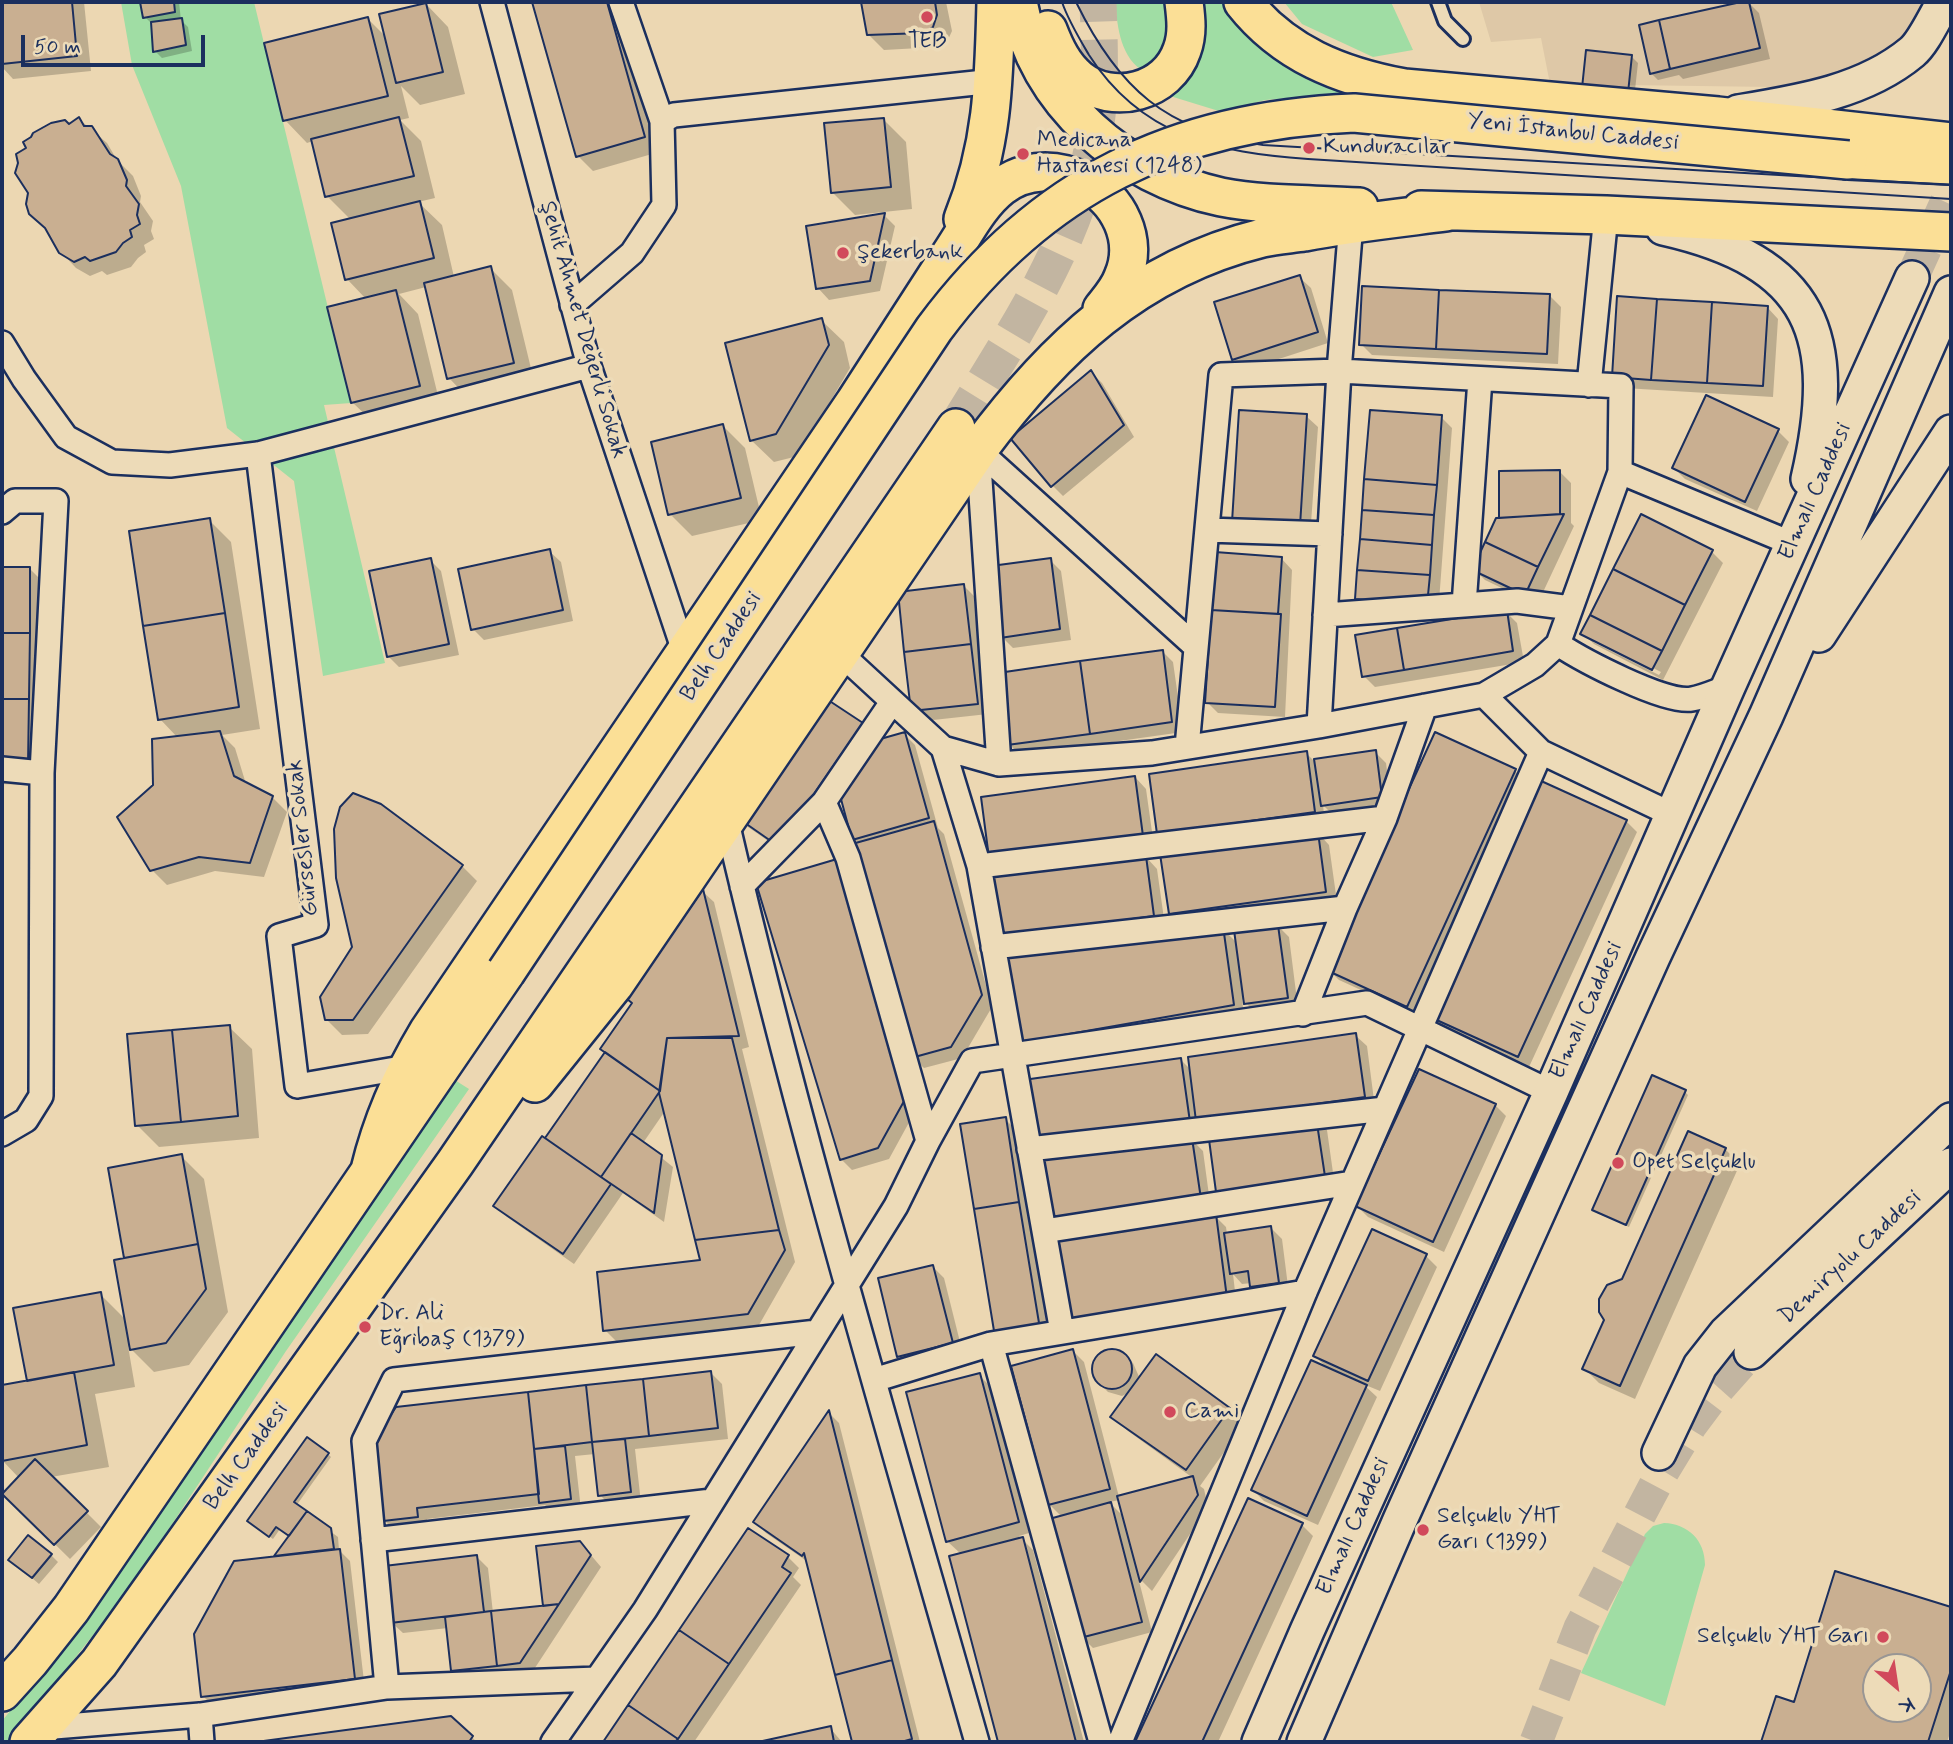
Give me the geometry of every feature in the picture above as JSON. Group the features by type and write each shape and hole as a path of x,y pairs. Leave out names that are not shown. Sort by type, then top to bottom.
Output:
{"main road":[{"path":"946,263 983,160 992,113 996,2"},
{"path":"1018,2 1034,57 1062,103 1100,137 1143,167 1194,189 1250,201 1446,212 1606,215 1951,232"},
{"path":"1040,2 1053,43 1069,69 1089,86 1122,95 1150,86 1174,66 1182,52 1186,36 1184,2"},
{"path":"1243,2 1264,26 1305,56 1334,71 1366,81 1404,88 1718,116 1951,142"},
{"path":"1718,116 1782,105 1868,81 1914,51 1944,2"},
{"name":"Yeni İstanbul Caddesi","path":"1120,169 1176,144 1242,125 1317,114 1354,113 1848,160 1951,165"},
{"name":"Belh Caddesi","path":"2,1692 71,1609 506,972 949,309 986,267 1025,231 1074,195 1120,169"},
{"path":"946,263 982,207 1001,187 1029,173 1043,170 1073,177 1100,191 1111,202 1125,226 1128,239 1128,263 1123,278 1094,321"},
{"path":"1094,321 1138,289 1200,258 1264,238 1351,223 1446,212"},
{"path":"1606,215 1700,236 1745,255 1782,281 1806,311 1819,347 1821,379 1811,467 1793,544"},
{"name":"Belh Caddesi","path":"370,1170 388,1107 428,1032 946,263"},
{"name":"Elmalı Caddesi","path":"1259,1742 1912,278"},
{"name":"Elmalı Caddesi","path":"1304,1742 1394,1533 1647,969 1766,716 1951,293"},
{"name":"Belh Caddesi","path":"35,1735 99,1663 967,439 1033,382 1094,321"},
{"path":"1766,716 1951,432"},
{"name":"Belh Caddesi","path":"455,1163 519,1100 614,985 840,653 967,439"},
{"path":"1659,1453 1700,1366 1726,1333 1951,1120"},
{"name":"Demiryolu Caddesi","path":"1751,1352 1951,1165"}],"street":[{"name":"Şehit Ahmet Değerli Sokak","path":"492,2 589,366 685,654"},
{"path":"572,305 632,253 664,205 662,121 621,2"},
{"path":"662,121 674,115 994,81"},
{"path":"1589,385 1606,215"},
{"path":"1319,726 1339,371 1351,223"},
{"path":"2,343 13,380 66,437 112,462 170,465 258,454 589,366"},
{"path":"840,653 943,748 999,764 1152,753 1319,726 1484,695 1535,665 1558,644 1620,472 1620,386 1339,371 1221,375 1187,747"},
{"path":"1464,605 1480,379"},
{"path":"967,439 1196,647"},
{"path":"967,439 999,764"},
{"name":"Gürsesler Sokak","path":"258,454 316,925 279,936 297,1086 407,1067"},
{"path":"1620,472 1793,544"},
{"path":"2,512 15,501 56,501 42,773 41,1096 26,1120 2,1134"},
{"path":"1207,530 1330,534"},
{"path":"1325,615 1517,601 1571,608"},
{"path":"1558,644 1580,659 1648,690 1690,700 1728,687"},
{"path":"1484,695 1541,752 1673,815"},
{"path":"742,886 824,802 892,702"},
{"path":"1303,1014 1345,908 1385,818 1425,706"},
{"path":"943,748 979,866 1062,1332"},
{"path":"1120,1742 1305,1292 1541,752"},
{"path":"2,769 42,773"},
{"path":"824,802 848,858 928,1141"},
{"path":"726,818 847,1284 977,1742"},
{"path":"979,866 1385,818"},
{"path":"993,947 1345,908"},
{"path":"553,1742 645,1610 896,1206 972,1061 1367,1003 1551,1092"},
{"path":"1029,1149 1385,1109"},
{"path":"1044,1231 1352,1183"},
{"path":"874,1380 991,1344 1305,1292"},
{"path":"387,1687 364,1441 394,1380 817,1332"},
{"path":"991,1344 1101,1742"},
{"path":"373,1540 712,1501"},
{"path":"35,1735 200,1716 387,1687 597,1679"},
{"path":"200,1716 202,1742"}],"lane":[{"path":"1438,2 1445,21 1463,39"}],"shaded area":[{"path":"1479,2 1927,2 1901,40 1851,71 1773,87 1550,84 1541,38 1491,42"}],"green space":[{"path":"121,2 254,2 351,403 324,405 385,663 323,676 294,481 227,428 181,186 132,65"},
{"path":"1115,2 1176,2 1178,33 1146,73 1137,67 1122,42"},
{"path":"1203,2 1225,2 1240,22 1355,93 1265,100 1222,112 1170,96 1204,13"},
{"path":"1284,2 1391,2 1413,50 1373,57 1302,24"},
{"path":"450,1077 469,1089 286,1351 130,1588 13,1737 2,1742 2,1721 114,1582"},
{"path":"1664,1523 1681,1526 1694,1535 1702,1548 1705,1565 1665,1706 1581,1673 1645,1534 1653,1526"}],"building":[{"path":"2,2 72,2 77,56 2,64"},
{"path":"140,2 174,2 175,12 143,18"},
{"path":"532,2 607,2 645,137 576,157"},
{"path":"861,2 935,2 937,15 933,27 923,33 867,35"},
{"path":"1749,2 1760,48 1670,69 1659,20"},
{"path":"426,3 443,72 396,83 379,14"},
{"path":"368,17 388,96 283,121 264,43"},
{"path":"182,18 186,45 153,52 151,22"},
{"path":"1659,20 1670,69 1650,74 1639,25"},
{"path":"1586,50 1632,55 1628,93 1582,88"},
{"path":"79,117 84,126 92,126 110,154 118,159 127,180 126,186 139,204 137,215 140,224 130,230 132,237 116,252 90,261 85,257 74,262 59,253 45,228 29,214 26,204 28,193 15,173 18,163 16,154 26,148 23,142 33,133 51,123 65,120 69,124"},
{"path":"399,117 414,176 325,197 311,139"},
{"path":"884,118 891,187 831,193 824,123"},
{"path":"420,201 434,258 345,280 331,223"},
{"name":"Şekerbank","path":"885,213 870,281 816,289 806,226"},
{"path":"491,266 514,363 447,379 424,283"},
{"path":"1300,275 1318,332 1232,360 1214,302"},
{"path":"1362,286 1439,290 1436,349 1359,345"},
{"path":"396,290 420,386 351,403 327,307"},
{"path":"1439,290 1550,294 1547,354 1436,349"},
{"path":"1617,296 1657,299 1651,380 1612,377"},
{"path":"1657,299 1712,302 1707,383 1651,380"},
{"path":"1712,302 1768,306 1763,386 1707,383"},
{"path":"822,318 829,345 776,434 750,441 725,343"},
{"path":"1091,370 1124,425 1051,487 1010,438"},
{"path":"1706,395 1779,429 1745,502 1672,468"},
{"path":"1239,410 1307,414 1300,526 1232,522"},
{"path":"1370,410 1442,415 1437,485 1364,479"},
{"path":"723,424 741,498 668,515 651,442"},
{"path":"1560,470 1560,514 1499,518 1499,471"},
{"path":"1364,479 1437,485 1434,515 1362,510"},
{"path":"1362,510 1434,515 1432,545 1360,539"},
{"path":"1564,514 1538,567 1485,542 1496,518"},
{"path":"1641,514 1713,550 1685,605 1613,569"},
{"path":"210,518 225,613 143,626 129,531"},
{"path":"1360,539 1432,545 1430,575 1357,570"},
{"path":"1485,542 1538,567 1525,595 1472,570"},
{"path":"550,549 563,610 471,630 458,569"},
{"path":"1215,552 1282,557 1278,614 1211,610"},
{"path":"431,558 449,644 387,657 369,571"},
{"path":"1051,558 1060,629 1000,638 991,566"},
{"path":"2,567 30,567 30,633 2,633"},
{"path":"1613,569 1685,605 1662,651 1590,615"},
{"path":"1357,570 1430,575 1427,605 1355,599"},
{"path":"964,584 971,644 904,652 898,592"},
{"path":"1211,610 1281,614 1275,707 1205,703"},
{"path":"1507,610 1513,651 1404,670 1397,628"},
{"path":"225,613 239,707 158,720 143,626"},
{"path":"1590,615 1662,651 1652,670 1580,634"},
{"path":"1397,628 1404,670 1362,677 1355,635"},
{"path":"2,633 30,633 29,699 2,699"},
{"path":"971,644 978,704 911,711 904,652"},
{"path":"1163,650 1172,722 1090,734 1080,661"},
{"path":"1080,661 1090,734 1007,745 998,673"},
{"path":"819,694 863,723 778,846 735,816"},
{"path":"2,699 29,699 28,765 2,764"},
{"path":"220,731 234,776 273,796 250,863 199,857 150,871 117,817 153,785 152,739"},
{"path":"905,732 929,818 852,840 838,788 866,743"},
{"path":"1435,732 1516,769 1407,1007 1326,970"},
{"path":"1376,750 1382,797 1321,806 1314,759"},
{"path":"1307,751 1315,812 1157,834 1149,774"},
{"path":"1135,776 1143,836 989,858 981,797"},
{"path":"1539,780 1627,820 1518,1057 1430,1017"},
{"path":"353,793 381,804 463,865 353,1020 325,1020 320,997 352,947 336,878 334,829 340,807"},
{"path":"934,821 982,995 951,1047 911,1058 852,844"},
{"path":"1318,832 1326,892 1169,914 1160,854"},
{"path":"1146,856 1154,916 1000,937 992,877"},
{"path":"837,859 908,1094 878,1148 840,1160 756,883"},
{"path":"703,889 739,1036 667,1038 660,1091 600,1049 632,1003 627,999"},
{"path":"1278,925 1288,998 1244,1004 1234,930"},
{"path":"1223,926 1234,1005 1018,1043 1006,957"},
{"path":"230,1025 238,1116 181,1122 172,1030"},
{"path":"172,1030 181,1122 135,1126 127,1034"},
{"path":"1356,1033 1365,1097 1196,1121 1188,1057"},
{"path":"667,1038 732,1038 779,1230 695,1240 659,1093"},
{"path":"605,1052 660,1091 601,1177 545,1138"},
{"path":"1181,1058 1190,1122 1032,1144 1023,1080"},
{"path":"1419,1069 1496,1104 1433,1242 1355,1206"},
{"path":"1652,1075 1686,1090 1626,1225 1592,1210"},
{"path":"1006,1117 1019,1202 974,1209 960,1124"},
{"path":"1316,1117 1326,1183 1269,1185 1216,1192 1208,1132"},
{"path":"1688,1131 1726,1148 1620,1386 1582,1369 1604,1320 1599,1312 1599,1299 1607,1285 1622,1279"},
{"path":"631,1133 662,1155 654,1213 601,1177"},
{"path":"542,1136 611,1184 563,1254 493,1206"},
{"path":"1192,1138 1201,1199 1043,1221 1034,1161"},
{"path":"182,1154 198,1244 124,1258 108,1168"},
{"path":"1019,1202 1040,1329 995,1337 974,1209"},
{"path":"1216,1214 1227,1298 1069,1320 1058,1236"},
{"path":"1271,1226 1279,1283 1250,1287 1248,1271 1230,1274 1224,1233"},
{"path":"1372,1229 1427,1254 1368,1381 1313,1356"},
{"path":"779,1230 785,1250 748,1314 603,1331 597,1272 700,1260 695,1240"},
{"path":"198,1244 206,1289 166,1343 130,1350 114,1260"},
{"path":"933,1265 953,1343 897,1357 878,1278"},
{"path":"101,1292 114,1365 27,1381 13,1308"},
{"path":"1073,1349 1110,1489 1048,1505 1011,1366"},
{"path":"1112,1349 1120,1350 1126,1355 1131,1361 1131,1377 1126,1383 1120,1388 1112,1389 1104,1388 1098,1383 1093,1377 1092,1369 1093,1361 1098,1355 1104,1350"},
{"name":"Cami","path":"1156,1354 1230,1408 1186,1470 1110,1417"},
{"path":"1311,1360 1367,1385 1307,1516 1251,1490"},
{"path":"711,1371 718,1428 649,1436 643,1379"},
{"path":"74,1372 87,1445 2,1461 2,1385"},
{"path":"980,1373 1019,1522 946,1542 906,1392"},
{"path":"643,1379 649,1436 592,1442 586,1385"},
{"path":"586,1385 592,1442 534,1449 528,1392"},
{"path":"528,1392 539,1494 417,1508 418,1517 383,1521 374,1440 396,1407"},
{"path":"829,1410 892,1660 835,1675 804,1553 802,1556 753,1522"},
{"path":"307,1437 329,1453 294,1502 307,1511 289,1536 276,1527 269,1537 247,1521"},
{"path":"625,1439 631,1492 598,1496 592,1442"},
{"path":"565,1446 571,1499 539,1503 534,1449"},
{"path":"35,1459 88,1511 54,1545 2,1494"},
{"path":"1193,1476 1198,1495 1140,1582 1117,1496"},
{"path":"1248,1498 1303,1523 1202,1742 1135,1742"},
{"path":"1111,1502 1142,1622 1080,1638 1049,1519"},
{"path":"307,1511 331,1528 334,1549 274,1556"},
{"path":"748,1528 789,1555 782,1567 791,1573 729,1664 679,1630"},
{"path":"28,1535 52,1554 32,1578 8,1560"},
{"path":"1023,1537 1076,1742 998,1742 949,1556"},
{"path":"580,1541 591,1555 559,1604 543,1606 536,1546"},
{"path":"340,1549 355,1679 201,1697 194,1634 234,1561"},
{"path":"477,1555 484,1612 390,1623 384,1566"},
{"name":"Selçuklu YHT Garı","path":"1835,1571 1951,1607 1951,1670 1928,1742 1761,1742 1776,1696 1794,1702"},
{"path":"559,1604 520,1663 497,1666 491,1611"},
{"path":"491,1611 497,1666 451,1671 445,1617"},
{"path":"679,1630 729,1664 678,1739 628,1705"},
{"path":"892,1660 912,1739 901,1742 852,1742 835,1675"},
{"path":"628,1705 678,1739 675,1742 603,1742"},
{"path":"451,1716 473,1736 469,1742 256,1742"},
{"path":"831,1726 834,1742 758,1742"}],"tunnel":[{"path":"956,428 1031,304 1064,238 1077,205 1092,151 1098,109 1098,2"},
{"path":"1912,278 1951,192"},
{"path":"1536,1742 1580,1628 1660,1476 1691,1425 1751,1352"}],"tram line":[{"path":"1062,2 1089,55 1132,105 1157,122 1184,135 1243,152 1308,159 1951,199"},
{"path":"1076,2 1109,59 1149,100 1172,116 1199,129 1229,138 1263,145 1951,185"}],"place":[{"name":"TEB","path":"927,17"},
{"name":"Kunduracılar","path":"1309,148"},
{"name":"Medicana Hastanesi (1248)","path":"1023,154"},
{"name":"Şekerbank","path":"843,253"},
{"name":"Opet Selçuklu","path":"1618,1163"},
{"name":"Dr. Ali Eğribaş (1379)","path":"365,1327"},
{"name":"Cami","path":"1170,1412"},
{"name":"Selçuklu YHT Garı (1399)","path":"1423,1530"},
{"name":"Selçuklu YHT Garı","path":"1883,1637"}]}
